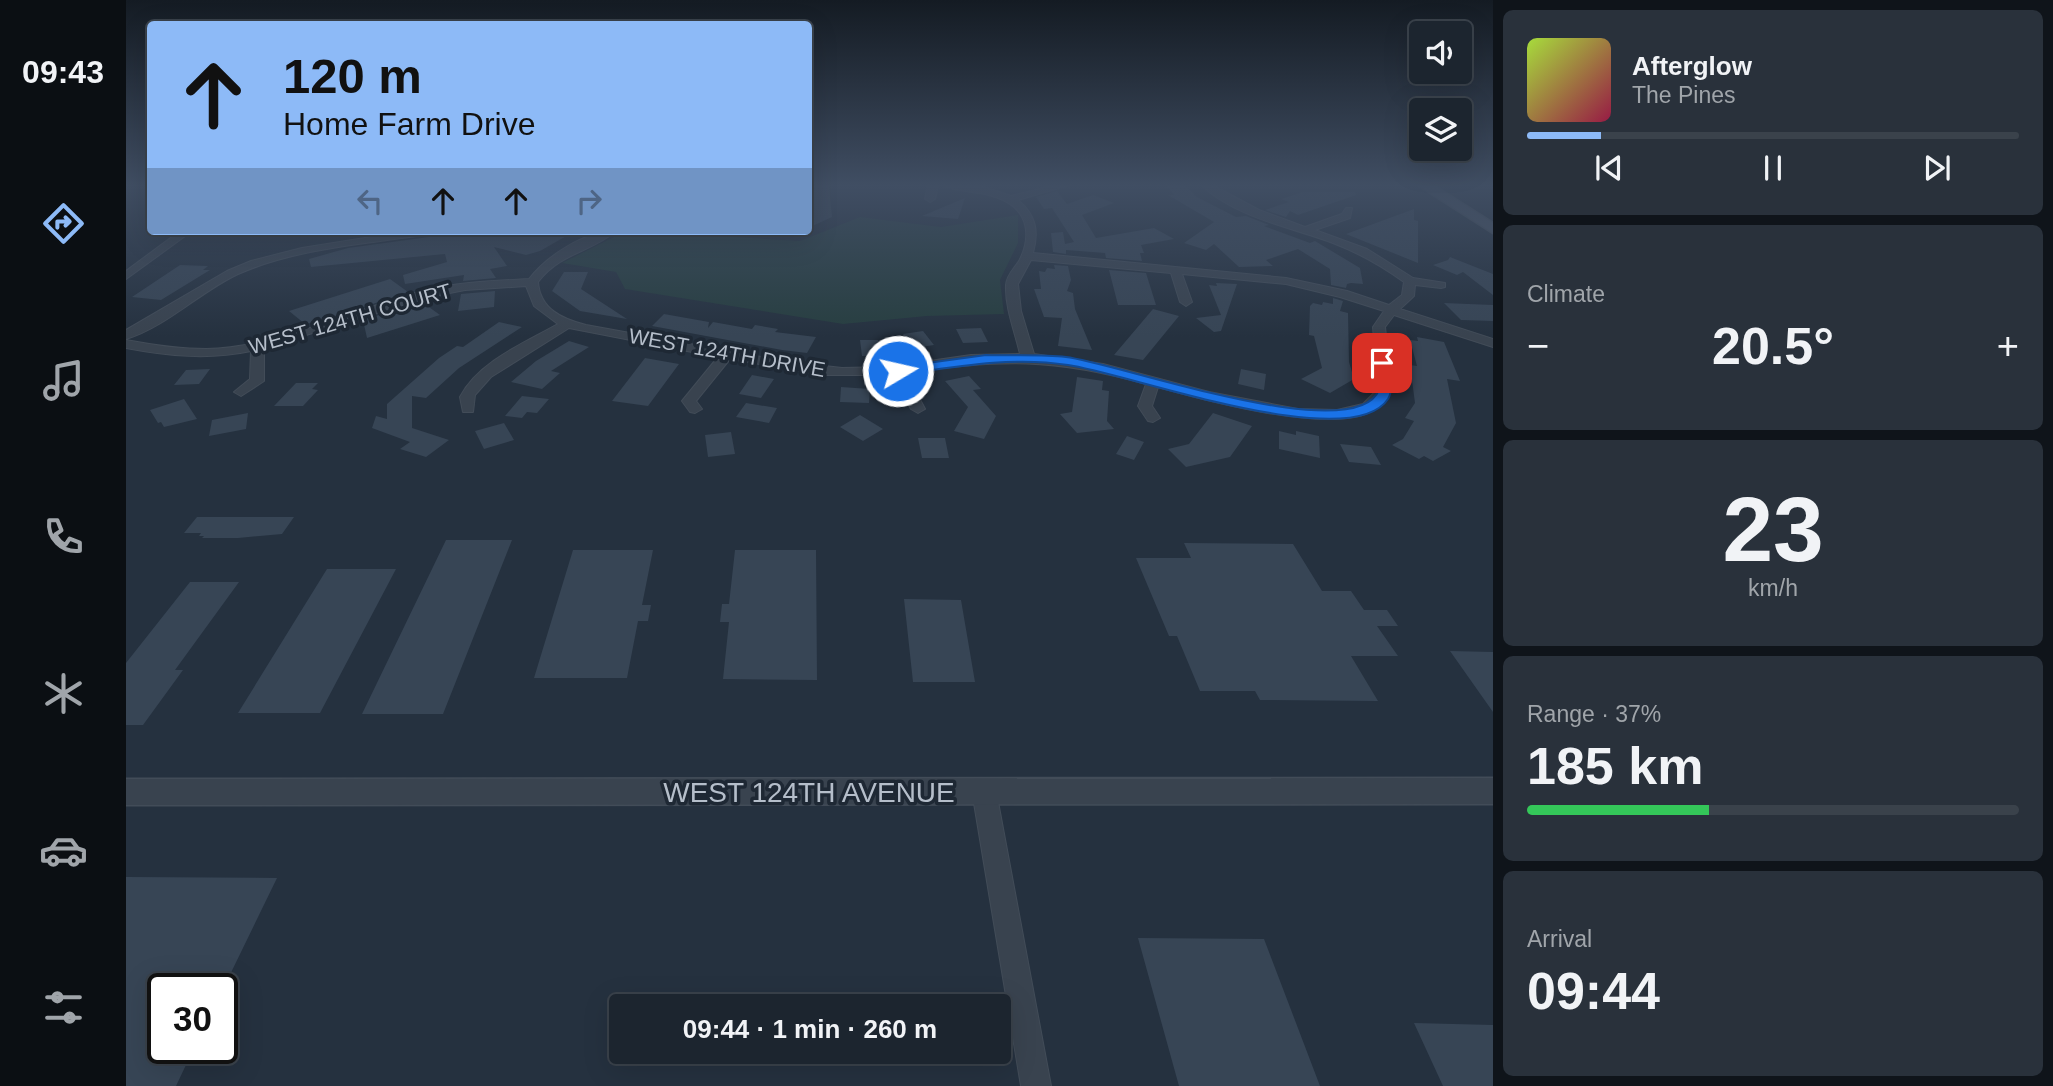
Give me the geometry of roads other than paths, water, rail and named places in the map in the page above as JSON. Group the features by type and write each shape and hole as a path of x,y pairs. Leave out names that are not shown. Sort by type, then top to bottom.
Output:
{"street":[{"path":"126,276 181,236"},
{"path":"126,335 231,274 266,260 302,251 399,236"},
{"path":"532,282 552,261 602,236"},
{"path":"1028,358 1012,286 1013,278 1027,256 1030,236"},
{"path":"1315,236 1376,258 1410,281 1441,285"},
{"path":"253,253 266,260"},
{"path":"1027,256 1294,283 1392,309 1493,343"},
{"path":"1187,258 1196,273"},
{"path":"1176,272 1186,302"},
{"path":"1392,309 1408,296 1410,281"},
{"name":"WEST 124TH DRIVE","path":"532,282 532,293 537,305 550,316 567,324 726,355 823,371 898,371 968,360 1028,358 1082,363 1287,414 1317,416 1364,410 1382,398 1385,390 1379,327 1392,309"},
{"name":"WEST 124TH COURT","path":"126,344 150,350 188,354 258,348 441,290 482,284 532,282"},
{"path":"468,409 468,393 482,379 518,353 567,324"},
{"path":"240,393 257,381 258,348"},
{"path":"695,409 689,401 726,355"},
{"path":"898,371 918,409"},
{"path":"1153,418 1145,406 1154,380"},
{"path":"984,791 1036,1086"},
{"name":"WEST 124TH AVENUE","path":"126,792 1493,791"}]}
